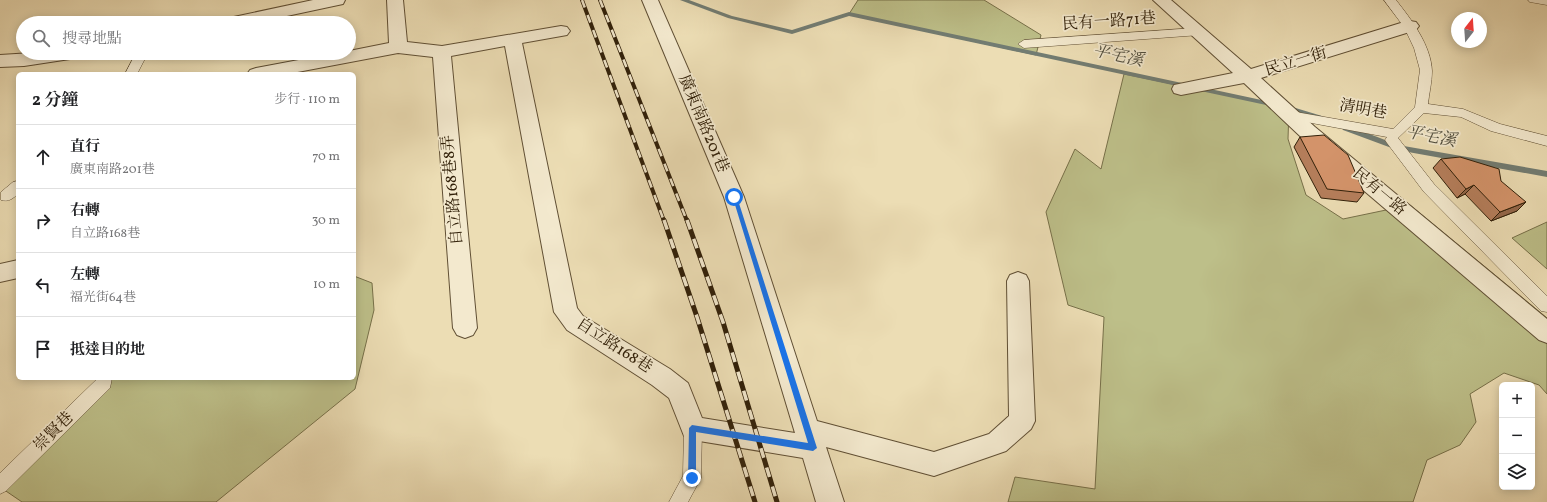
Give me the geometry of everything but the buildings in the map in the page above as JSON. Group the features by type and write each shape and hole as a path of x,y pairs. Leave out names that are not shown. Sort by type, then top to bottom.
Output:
{"street":[{"path":"252,16 286,6 337,0"},
{"path":"395,0 398,47"},
{"name":"廣東南路201巷","path":"650,0 734,197 830,502"},
{"name":"民有一路","path":"1161,0 1248,76 1308,132 1547,333"},
{"name":"民立一街","path":"1181,89 1248,76 1410,26"},
{"path":"356,57 398,47 442,52 561,31"},
{"name":"自立路168巷","path":"513,40 566,312 575,323 661,377 679,391 692,428"},
{"name":"自立路168巷8弄","path":"442,52 465,328"},
{"path":"0,61 24,60"},
{"path":"274,72 311,68 344,60"},
{"path":"692,428 810,439 934,464 997,444 1022,421 1018,281"}],"lane":[{"path":"1390,0 1410,26 1420,48 1426,70 1420,108 1463,113 1496,128 1547,141"},
{"name":"民有一路71巷","path":"1024,44 1196,32"},
{"path":"132,72 138,60"},
{"name":"清明巷","path":"1290,115 1396,134 1420,108"},
{"name":"清明巷","path":"1392,140 1429,188 1547,306"},
{"path":"6,196 16,188"},
{"name":"崇賢巷","path":"0,485 104,383 104,380"},
{"path":"678,502 692,478 692,428"}],"green space":[{"path":"858,0 984,0 1041,35 1036,55 849,14"},
{"path":"1124,74 1289,108 1288,139 1306,195 1343,219 1410,205 1547,318 1547,394 1535,382 1530,382 1504,373 1470,394 1476,422 1460,445 1427,460 1413,502 1008,502 1015,477 1095,489 1104,317 1068,305 1046,212 1075,149 1101,169"},
{"path":"1547,222 1547,269 1512,238"},
{"path":"356,277 372,283 374,310 355,389 216,502 22,502 0,487 102,380 356,380"}],"waterway":[{"name":"平宅溪","path":"683,0 730,17 792,32 849,14 1276,105"},
{"name":"平宅溪","path":"1287,108 1320,118"},
{"name":"平宅溪","path":"1346,128 1397,147 1547,174"}],"railway":[{"path":"582,0 664,221"},
{"path":"600,0 687,221"},
{"path":"664,220 697,317 755,502"},
{"path":"687,220 723,322 777,502"}],"route":[{"path":"692,478 692,428 813,448 734,197"}]}
